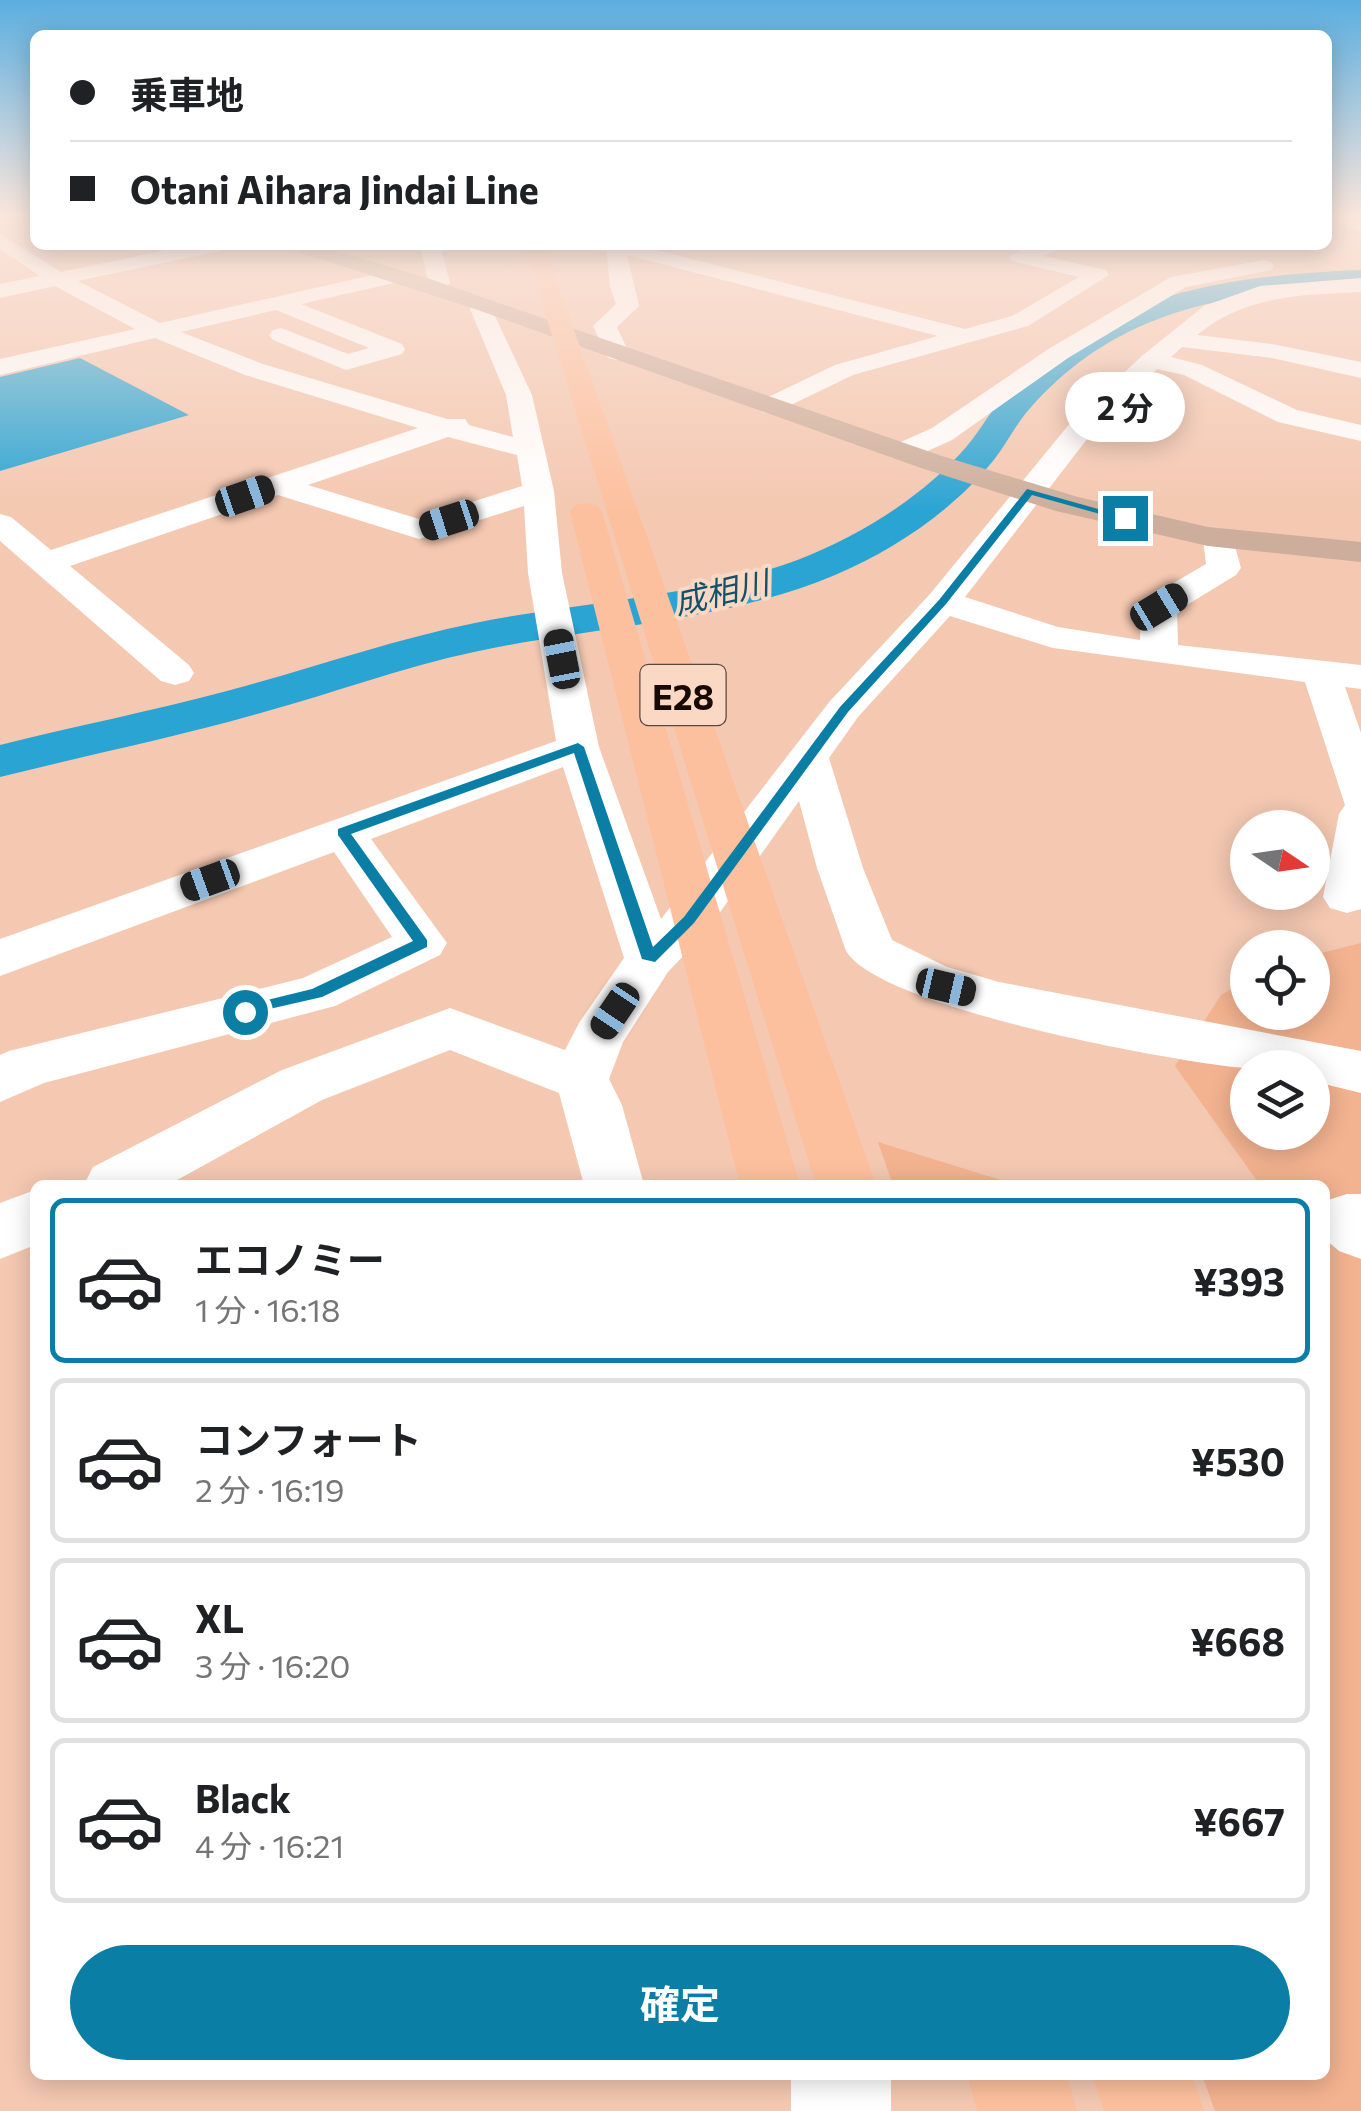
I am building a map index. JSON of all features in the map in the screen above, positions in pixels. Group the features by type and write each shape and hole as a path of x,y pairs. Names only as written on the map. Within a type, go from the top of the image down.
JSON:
{"highway":[{"name":"E28","path":"543,316 769,1180"},
{"name":"E28","path":"544,316 844,1180"},
{"path":"1018,2080 1027,2111"},
{"path":"1144,2080 1154,2111"}],"main road":[{"path":"511,316 906,453 1156,527 1219,538 1361,552"}],"street":[{"path":"124,316 155,331 345,399 530,450"},
{"path":"0,367 219,316"},
{"path":"210,337 295,316"},
{"path":"257,326 346,362 393,349 310,316"},
{"path":"484,316 520,402 539,491 548,588 578,747 650,959"},
{"path":"617,353 606,326 618,316"},
{"path":"886,316 968,337"},
{"path":"772,406 844,370 968,337 1029,316"},
{"path":"906,453 942,434 1059,353 1122,316"},
{"path":"581,1080 598,1036 650,959 689,920 844,709 943,602 1022,489 1152,360 1207,316"},
{"path":"1180,340 1272,350 1361,370"},
{"path":"1152,360 1193,370 1288,416 1361,433"},
{"path":"17,545 278,485 520,402"},
{"path":"278,485 419,530 539,491"},
{"path":"1159,654 1159,607 1224,568 1219,538"},
{"path":"17,545 175,673"},
{"path":"943,602 1054,637 1159,654 1341,674 1361,797"},
{"path":"0,958 578,747"},
{"path":"808,759 840,868 871,951 946,987 1103,1024 1300,1056 1361,1072"},
{"path":"1347,897 1361,814"},
{"path":"0,1080 29,1066 316,993 422,943 342,832"},
{"path":"123,1180 302,1085 450,1028 581,1080 594,1105 613,1180"},
{"path":"0,1232 30,1218"},
{"path":"1361,1221 1347,1220 1361,1232"},
{"path":"841,2080 841,2111"}],"shaded area":[{"path":"1361,943 1361,2111 1215,2111 1204,2080 1330,2080 1330,1180 1256,1180 1235,1150 1330,1150 1330,1050 1230,1050 1230,1143 1175,1066 1221,995 1230,989 1230,1030 1330,1030 1330,951"},
{"path":"878,1142 1001,1180 891,1180"}],"water":[{"path":"80,358 189,415 0,471 0,377"}],"waterway":[{"name":"成相川","path":"0,761 214,710 443,644 692,602 817,567 883,534 941,491 977,457 1010,410 1058,362 1135,316"}],"route":[{"path":"245,1012 316,993 422,943 342,832 578,747 650,959 689,920 844,709 943,602 1030,491 1125,518"}]}
